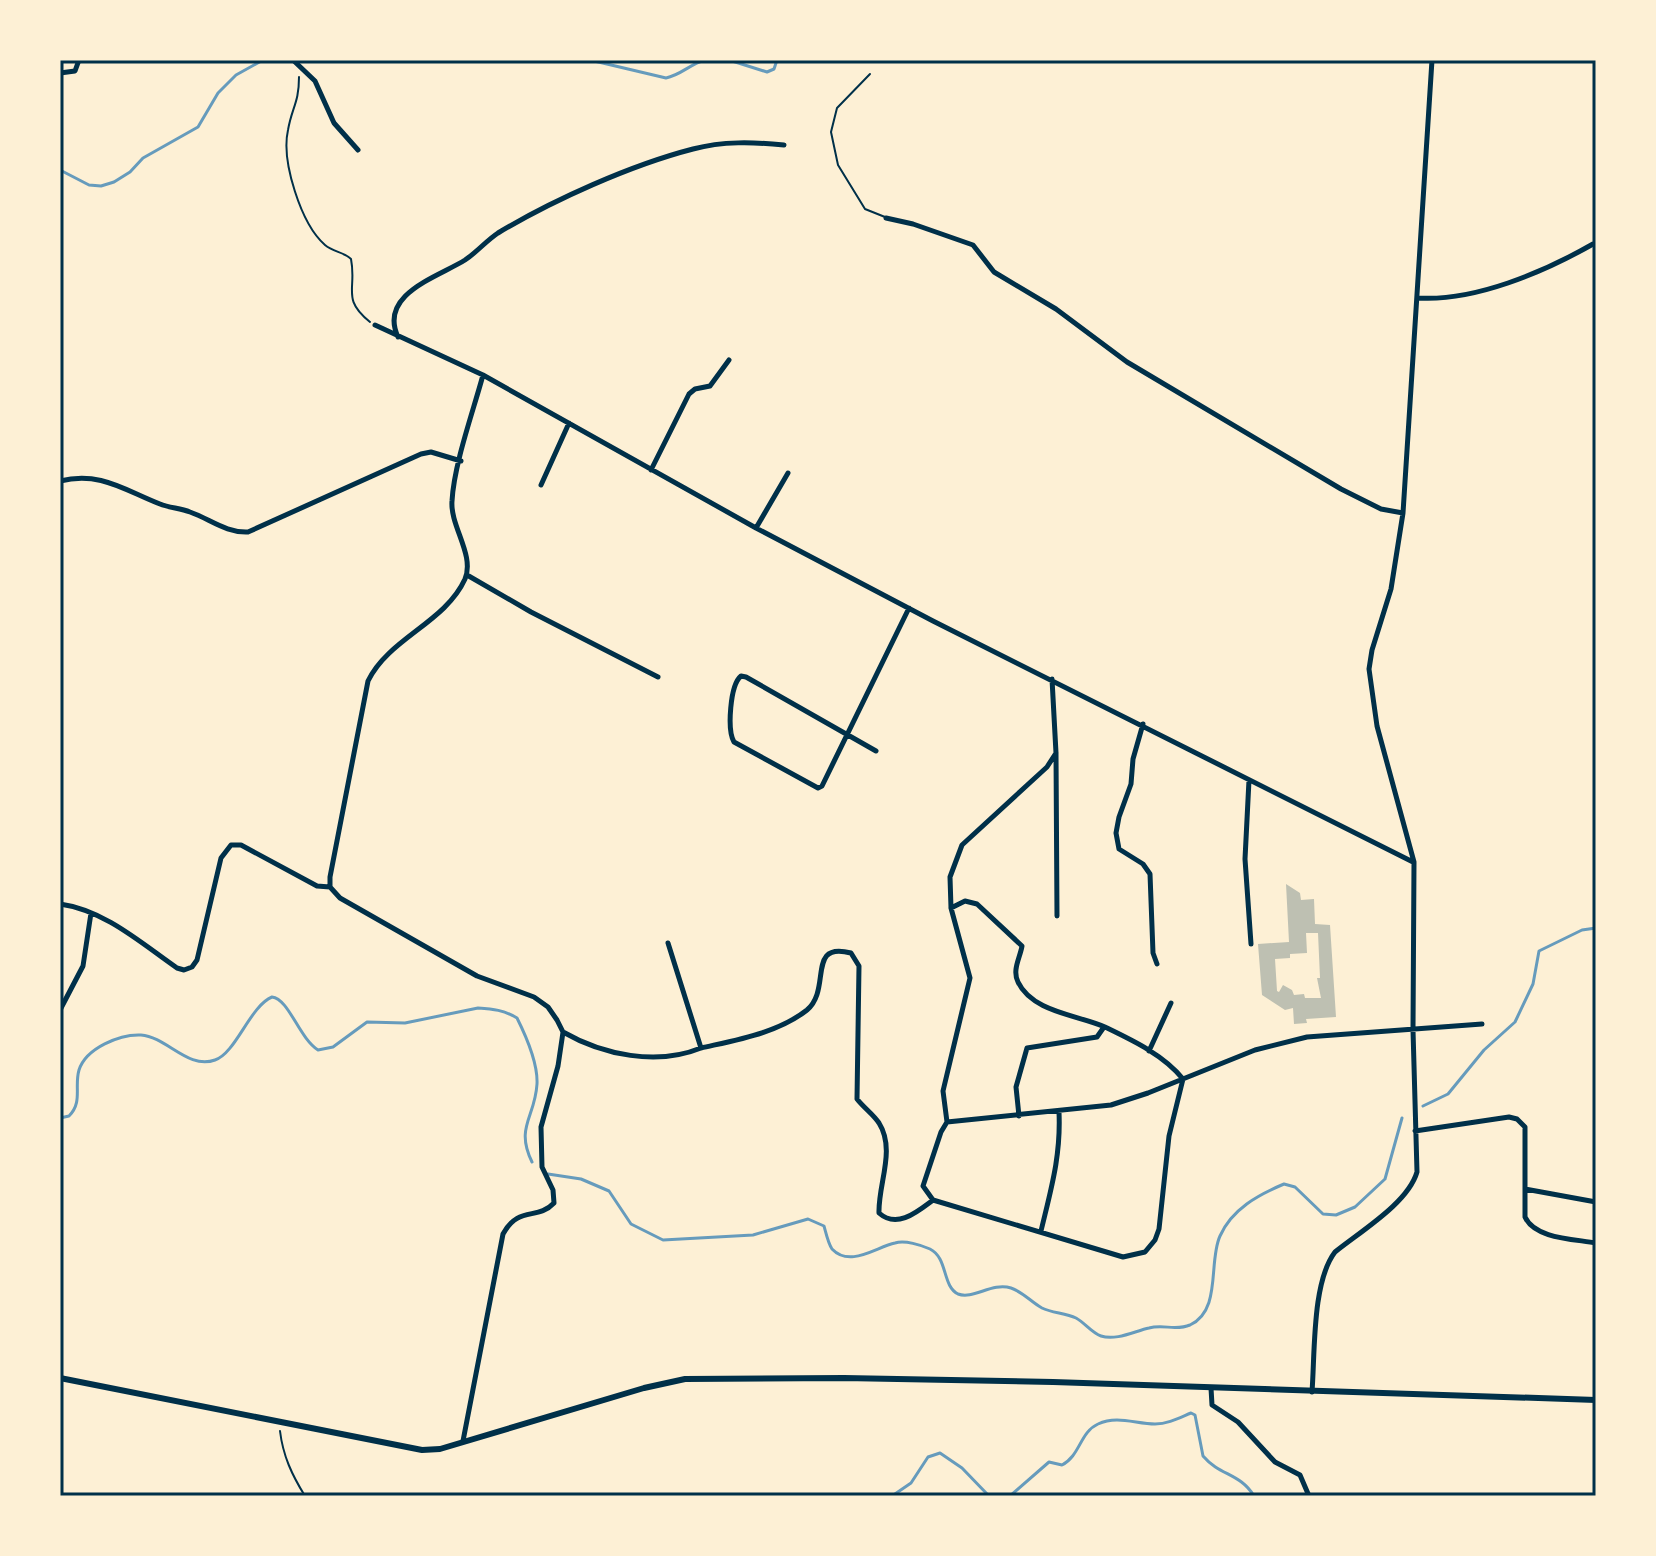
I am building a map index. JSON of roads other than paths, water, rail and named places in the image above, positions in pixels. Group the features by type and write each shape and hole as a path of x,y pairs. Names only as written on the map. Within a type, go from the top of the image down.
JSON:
{"street":[{"path":"60,73 75,71 79,60"},
{"path":"293,60 315,81 334,123 358,150"},
{"path":"1312,1392 1321,1291 1330,1259 1403,1197 1413,1185 1417,1172 1413,1030 1414,862 1377,726 1369,669 1391,589 1403,513 1432,60"},
{"path":"398,338 393,327 394,315 405,297 433,275 464,261 494,235 518,222 616,174 694,149 736,142 784,145"},
{"path":"886,218 973,245 987,264 1005,280 1056,309 1127,362 1341,489 1381,509 1403,513"},
{"path":"1417,298 1455,296 1513,281 1560,263 1593,244"},
{"path":"375,325 483,375 756,528 909,608 1414,862"},
{"path":"651,470 689,394 713,384 729,360"},
{"path":"483,375 451,504 467,562 467,575 447,604 388,653 368,681 330,887 340,898 477,976 534,997 548,1007 563,1032 609,1051 649,1057 667,1058 750,1036 799,1015 809,1009 817,997 822,959 826,954 838,949 851,953 859,966 857,1099 877,1119 885,1137 879,1213 898,1220 913,1215 933,1200"},
{"path":"541,485 569,423"},
{"path":"60,481 76,477 95,478 164,506 190,512 226,529 248,532 421,454 431,452 461,461"},
{"path":"756,528 788,473"},
{"path":"467,575 531,612 658,677"},
{"path":"876,751 847,733 746,677 736,679 730,730 734,742 812,787 822,786 847,733 909,608"},
{"path":"1052,679 1056,753 1057,916"},
{"path":"1143,724 1133,759 1131,784 1119,817 1116,842 1123,854 1143,864 1150,874 1153,953 1157,964"},
{"path":"1056,753 1047,767 962,845 950,877 951,908 970,978 943,1091 947,1122 923,1186 933,1200 1123,1257 1145,1252 1159,1229 1169,1136 1183,1079"},
{"path":"1249,780 1245,859 1251,944"},
{"path":"60,904 91,913 184,970 192,967 197,960 221,858 231,845 241,845 317,886 330,887"},
{"path":"951,908 965,901 977,904 1022,946 1016,975 1023,991 1033,1000 1104,1027 1149,1051 1175,1069 1183,1079"},
{"path":"60,1010 83,966 91,913"},
{"path":"668,943 701,1048"},
{"path":"1149,1051 1171,1003"},
{"path":"947,1122 1111,1105 1255,1050 1307,1037 1482,1024"},
{"path":"1019,1116 1016,1087 1027,1048 1097,1037 1104,1027"},
{"path":"463,1441 503,1234 514,1219 545,1210 554,1203 553,1190 542,1167 541,1127 558,1066 563,1032"},
{"path":"1041,1231 1059,1152 1059,1112"},
{"path":"1415,1131 1509,1117 1517,1119 1525,1127 1525,1217 1534,1229 1596,1243"},
{"path":"1525,1189 1596,1202"},
{"path":"60,1378 422,1450 440,1449 644,1388 685,1379 874,1379 1596,1400"},
{"path":"1211,1388 1212,1405 1238,1422 1271,1459 1300,1475 1309,1496"}],"lane":[{"path":"870,74 837,108 831,132 838,165 865,209 876,211 886,218"}],"waterway":[{"path":"60,170 89,185 101,186 114,182 130,172 143,158 198,127 218,93 236,75 263,60"},
{"path":"590,60 666,78 705,60"},
{"path":"729,60 767,72 774,69 777,60"},
{"path":"1423,1106 1448,1094 1484,1050 1515,1022 1533,984 1539,951 1582,930 1596,928"},
{"path":"60,1118 69,1116 73,1111 79,1070 96,1049 123,1037 141,1035 160,1041 196,1061 215,1060 223,1056 257,1010 272,997 284,1004 305,1037 318,1050 333,1047 367,1022 405,1023 478,1008 489,1009 517,1018 528,1041 537,1076 536,1096 525,1140 532,1162"},
{"path":"548,1174 581,1179 609,1191 631,1224 663,1240 753,1235 808,1219 824,1226 832,1249 847,1257 863,1255 899,1242 918,1245 936,1253 949,1285 958,1294 970,1295 997,1287 1011,1288 1042,1308 1076,1318 1098,1335 1113,1337 1154,1327 1185,1327 1200,1318 1210,1297 1217,1247 1225,1226 1247,1204 1265,1193 1284,1184 1295,1187 1323,1214 1336,1215 1355,1207 1385,1179 1402,1118"},
{"path":"1010,1496 1049,1462 1062,1465 1068,1461 1087,1433 1098,1424 1119,1420 1160,1424 1191,1413 1195,1415 1203,1456 1209,1463 1243,1483 1254,1496"},
{"path":"892,1496 911,1483 928,1457 940,1453 962,1468 989,1496"}]}
